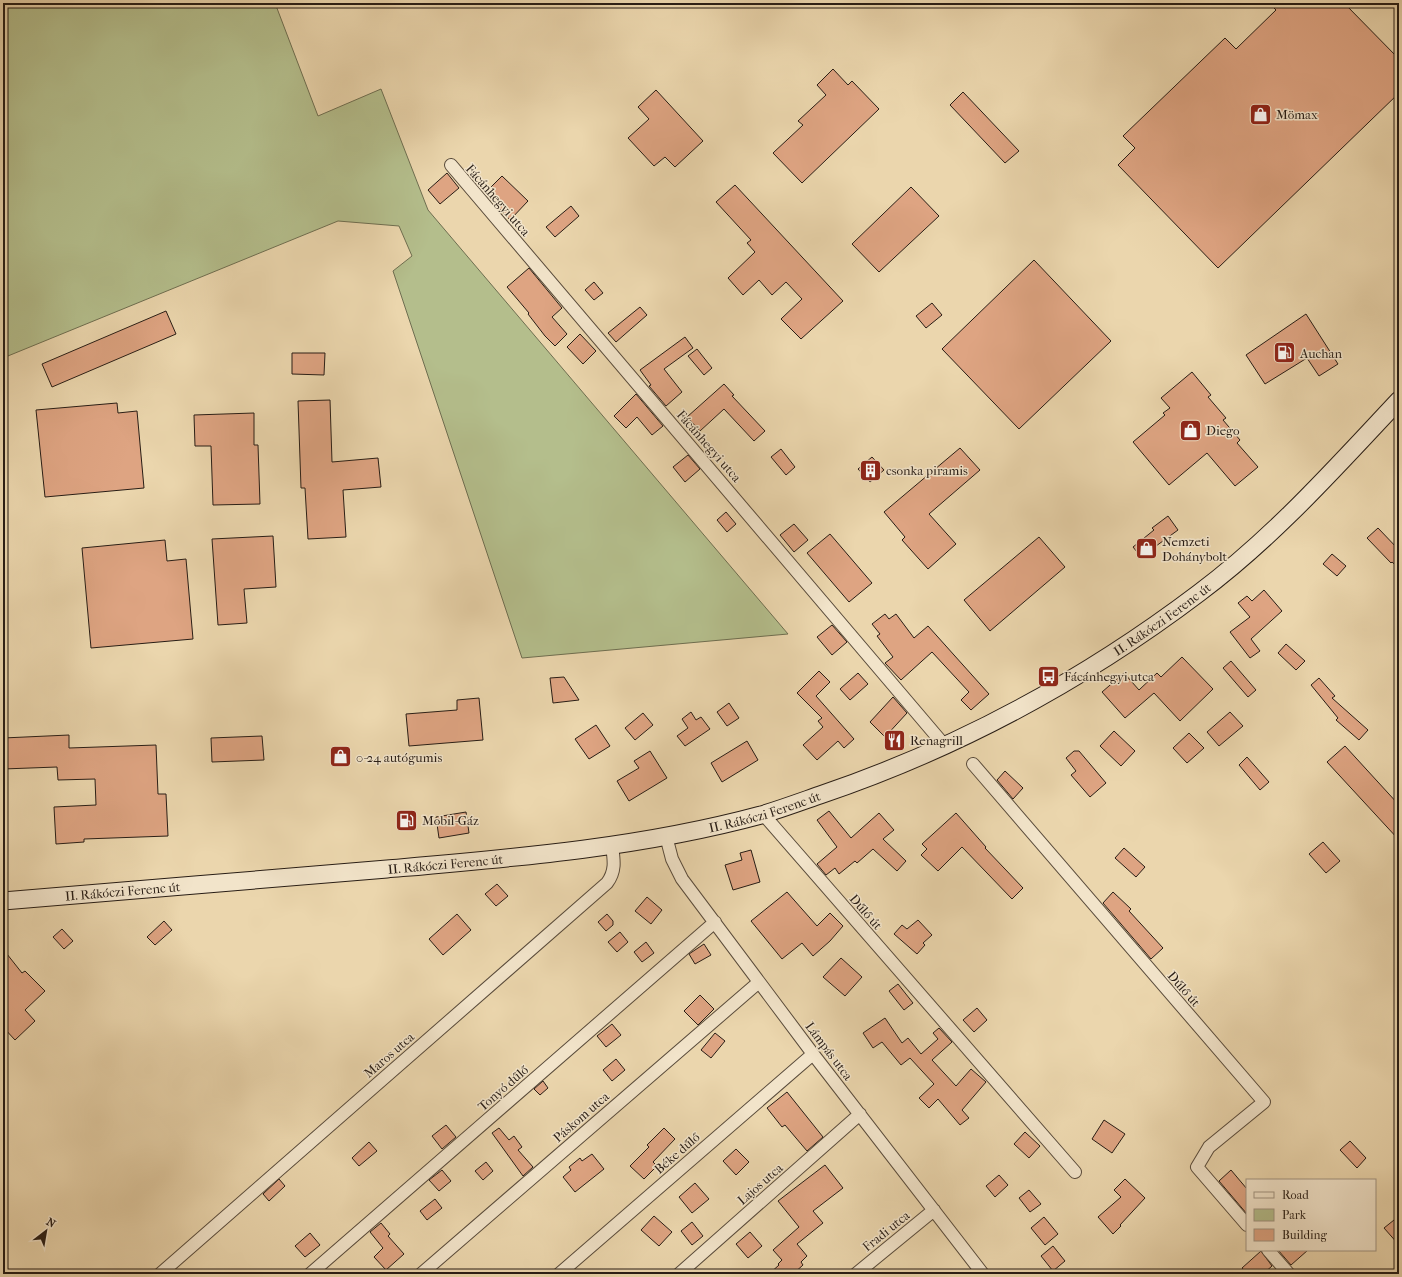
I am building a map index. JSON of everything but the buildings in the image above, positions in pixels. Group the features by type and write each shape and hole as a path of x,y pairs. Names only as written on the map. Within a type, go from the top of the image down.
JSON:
{"main road":[{"name":"II. Rákóczi Ferenc út","path":"3,901 510,858 612,846 666,836 763,814 854,784 945,746 1007,715 1067,681 1125,645 1200,592 1240,561 1308,497 1399,400"}],"street":[{"name":"Fácánhegyi utca","path":"451,165 945,746"},
{"name":"Dűlő út","path":"973,764 1264,1102 1209,1147 1197,1167 1246,1224"},
{"name":"Dűlő út","path":"763,814 1075,1172"},
{"name":"Lámpás utca","path":"666,836 676,868 715,922 813,1054 983,1274"},
{"name":"Maros utca","path":"160,1274 607,883 611,878 615,862 612,846"},
{"name":"Tonyó dűlő","path":"310,1274 715,922"},
{"name":"Páskom utca","path":"421,1274 759,982"},
{"name":"Béke dűlő","path":"558,1274 813,1054"},
{"name":"Lajos utca","path":"679,1274 860,1114"},
{"name":"Fradi utca","path":"856,1274 934,1210"},
{"path":"1269,1251 1289,1274"}],"green space":[{"path":"3,3 275,3 318,116 381,89 428,210 788,634 522,658 393,271 412,256 399,226 338,221 3,358"}],"place":[{"name":"Mömax","path":"1261,114"},
{"name":"Auchan","path":"1285,353"},
{"name":"Diego","path":"1190,430"},
{"name":"csonka piramis","path":"871,470"},
{"name":"Nemzeti Dohánybolt","path":"1146,548"},
{"name":"Fácánhegyi utca","path":"1048,676"},
{"name":"Renagrill","path":"895,740"},
{"name":"0-24 autógumis","path":"341,757"},
{"name":"Mobil-Gáz","path":"406,820"}]}
